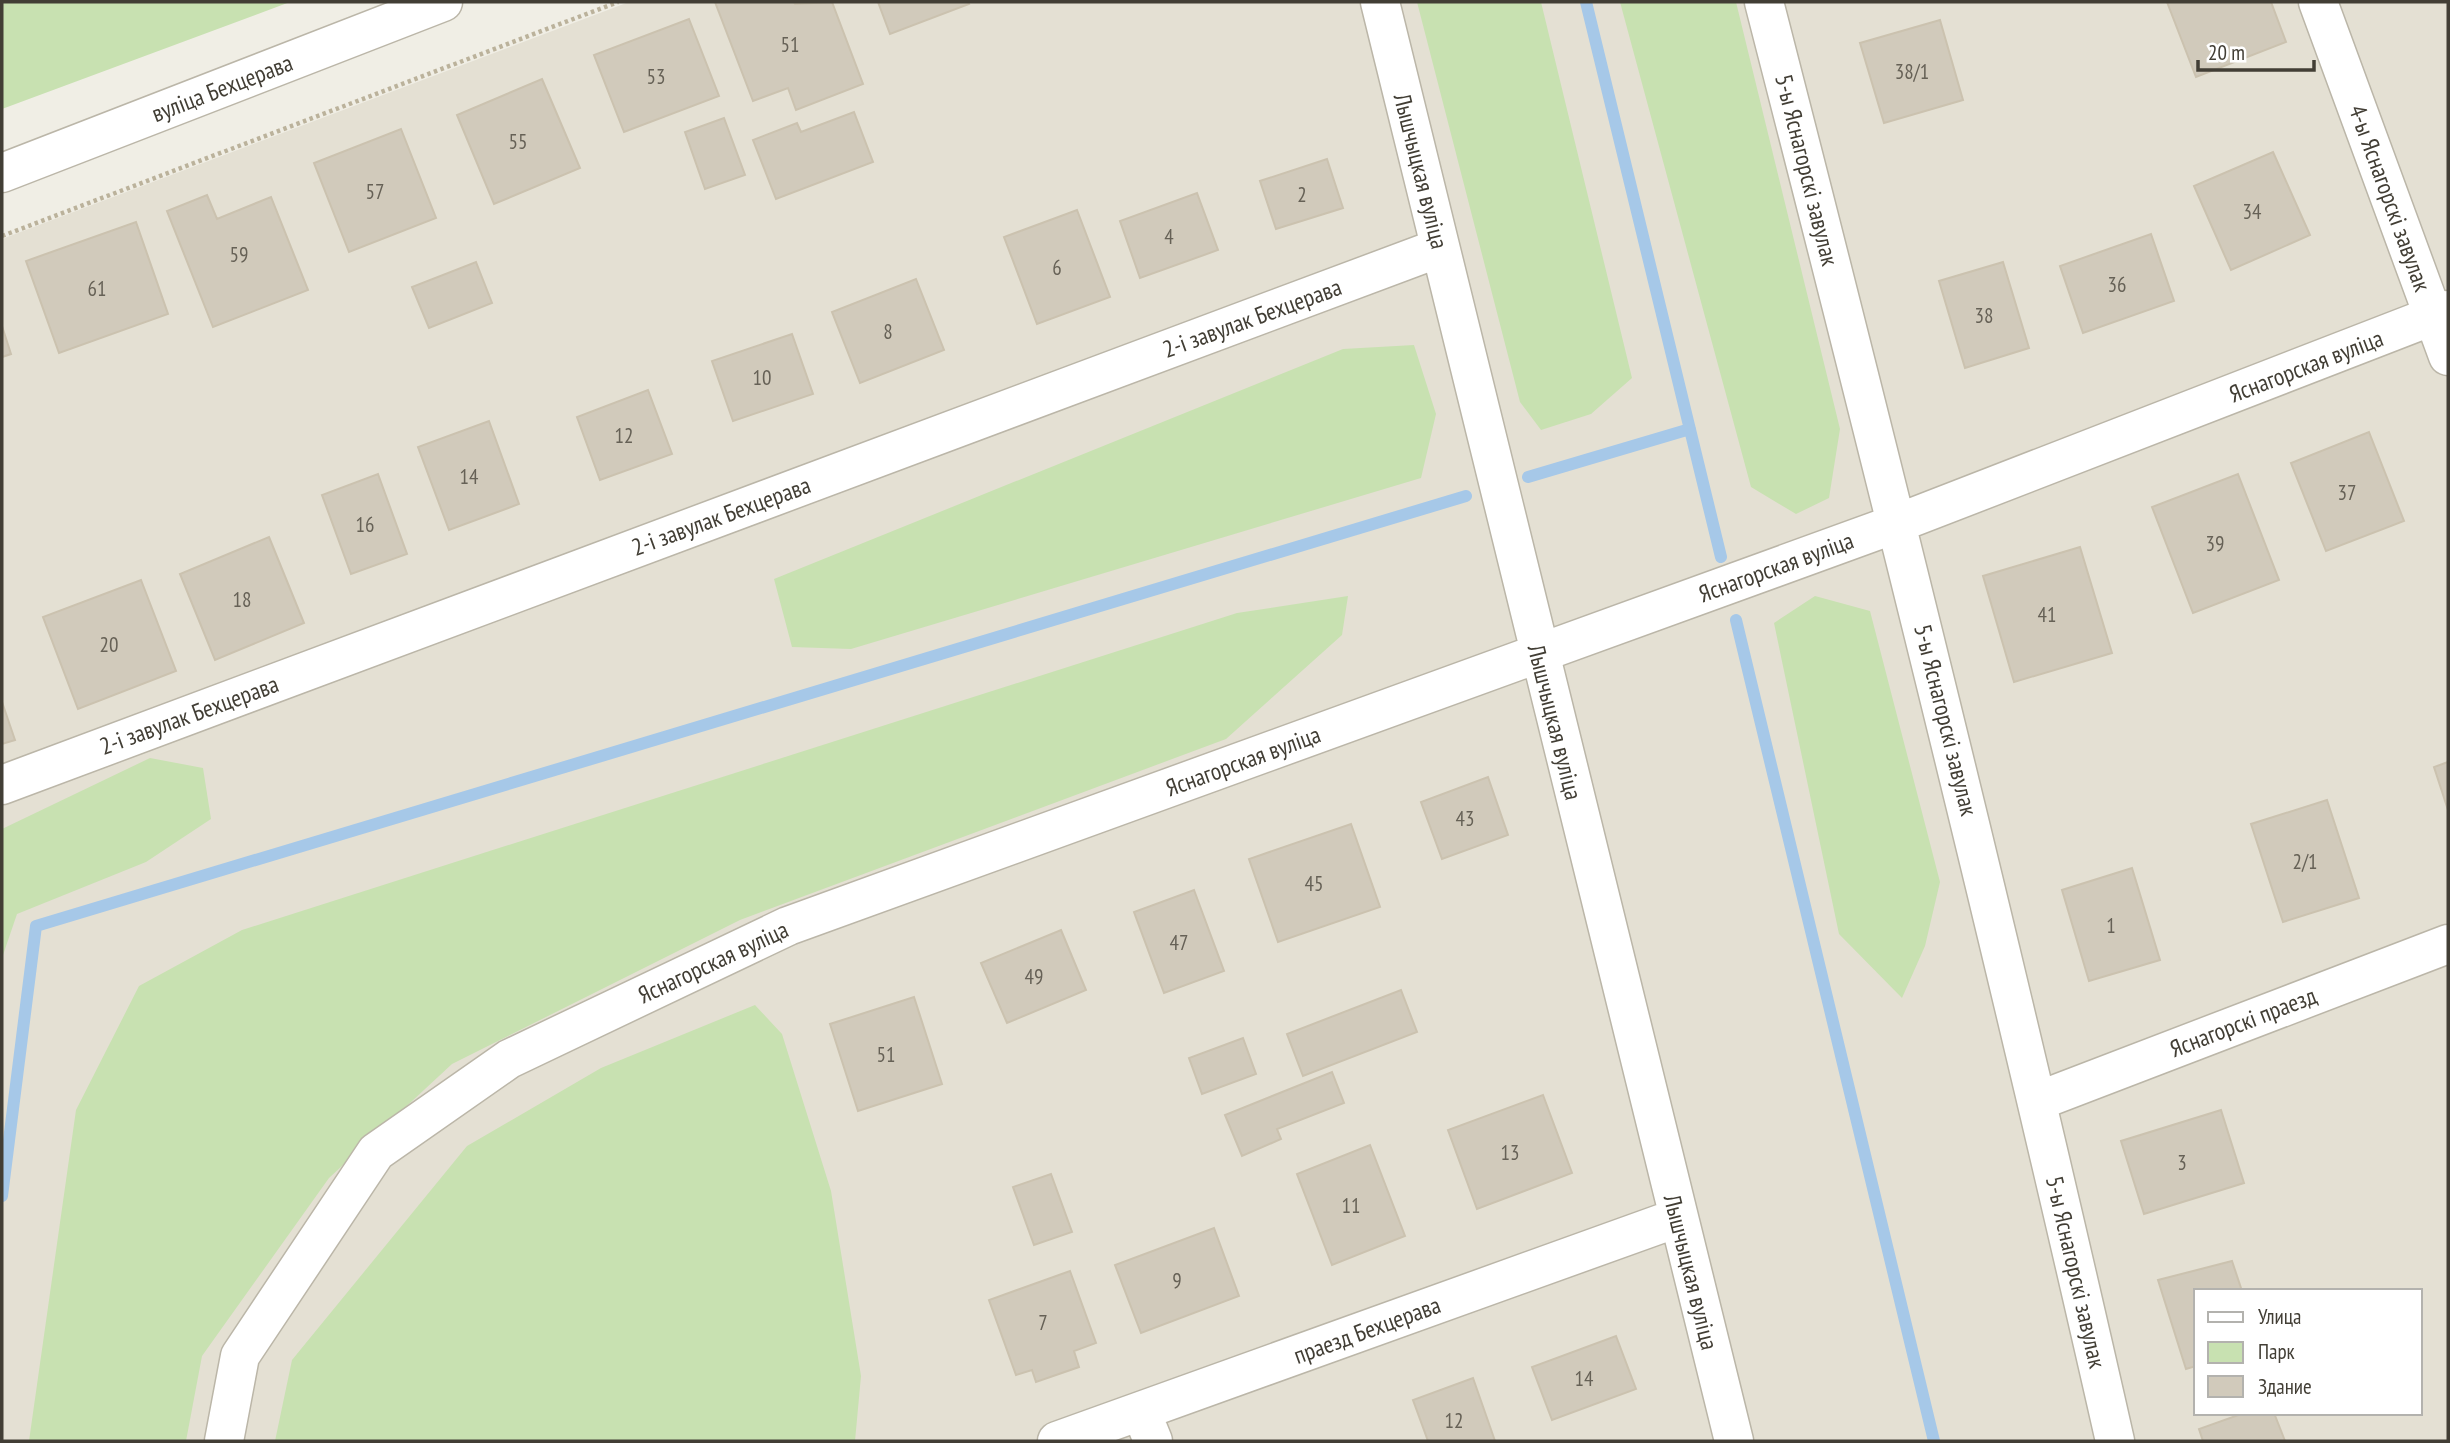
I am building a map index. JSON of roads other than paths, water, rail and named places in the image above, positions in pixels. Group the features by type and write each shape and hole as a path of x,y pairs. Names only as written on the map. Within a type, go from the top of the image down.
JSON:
{"street":[{"name":"вуліца Бехцерава","path":"2,173 443,2"},
{"name":"Лышчыцкая вуліца","path":"1380,2 1537,653 1734,1441"},
{"name":"5-ы Яснагорскі завулак","path":"1764,2 1898,523 2038,1101 2115,1441"},
{"name":"4-ы Яснагорскі завулак","path":"2318,2 2441,313 2448,356"},
{"name":"2-і завулак Бехцерава","path":"2,785 1439,248"},
{"name":"Яснагорская вуліца","path":"225,1441 240,1356 376,1152 509,1059 788,926 1898,523 2441,313"},
{"name":"Яснагорскі праезд","path":"2038,1101 2448,944"},
{"name":"праезд Бехцерава","path":"1057,1441 1147,1426 1677,1218"}],"waterway":[{"path":"1586,2 1721,557"},
{"path":"1528,477 1690,429"},
{"path":"2,1196 36,926 1466,496"},
{"path":"1736,620 1934,1441"}]}
